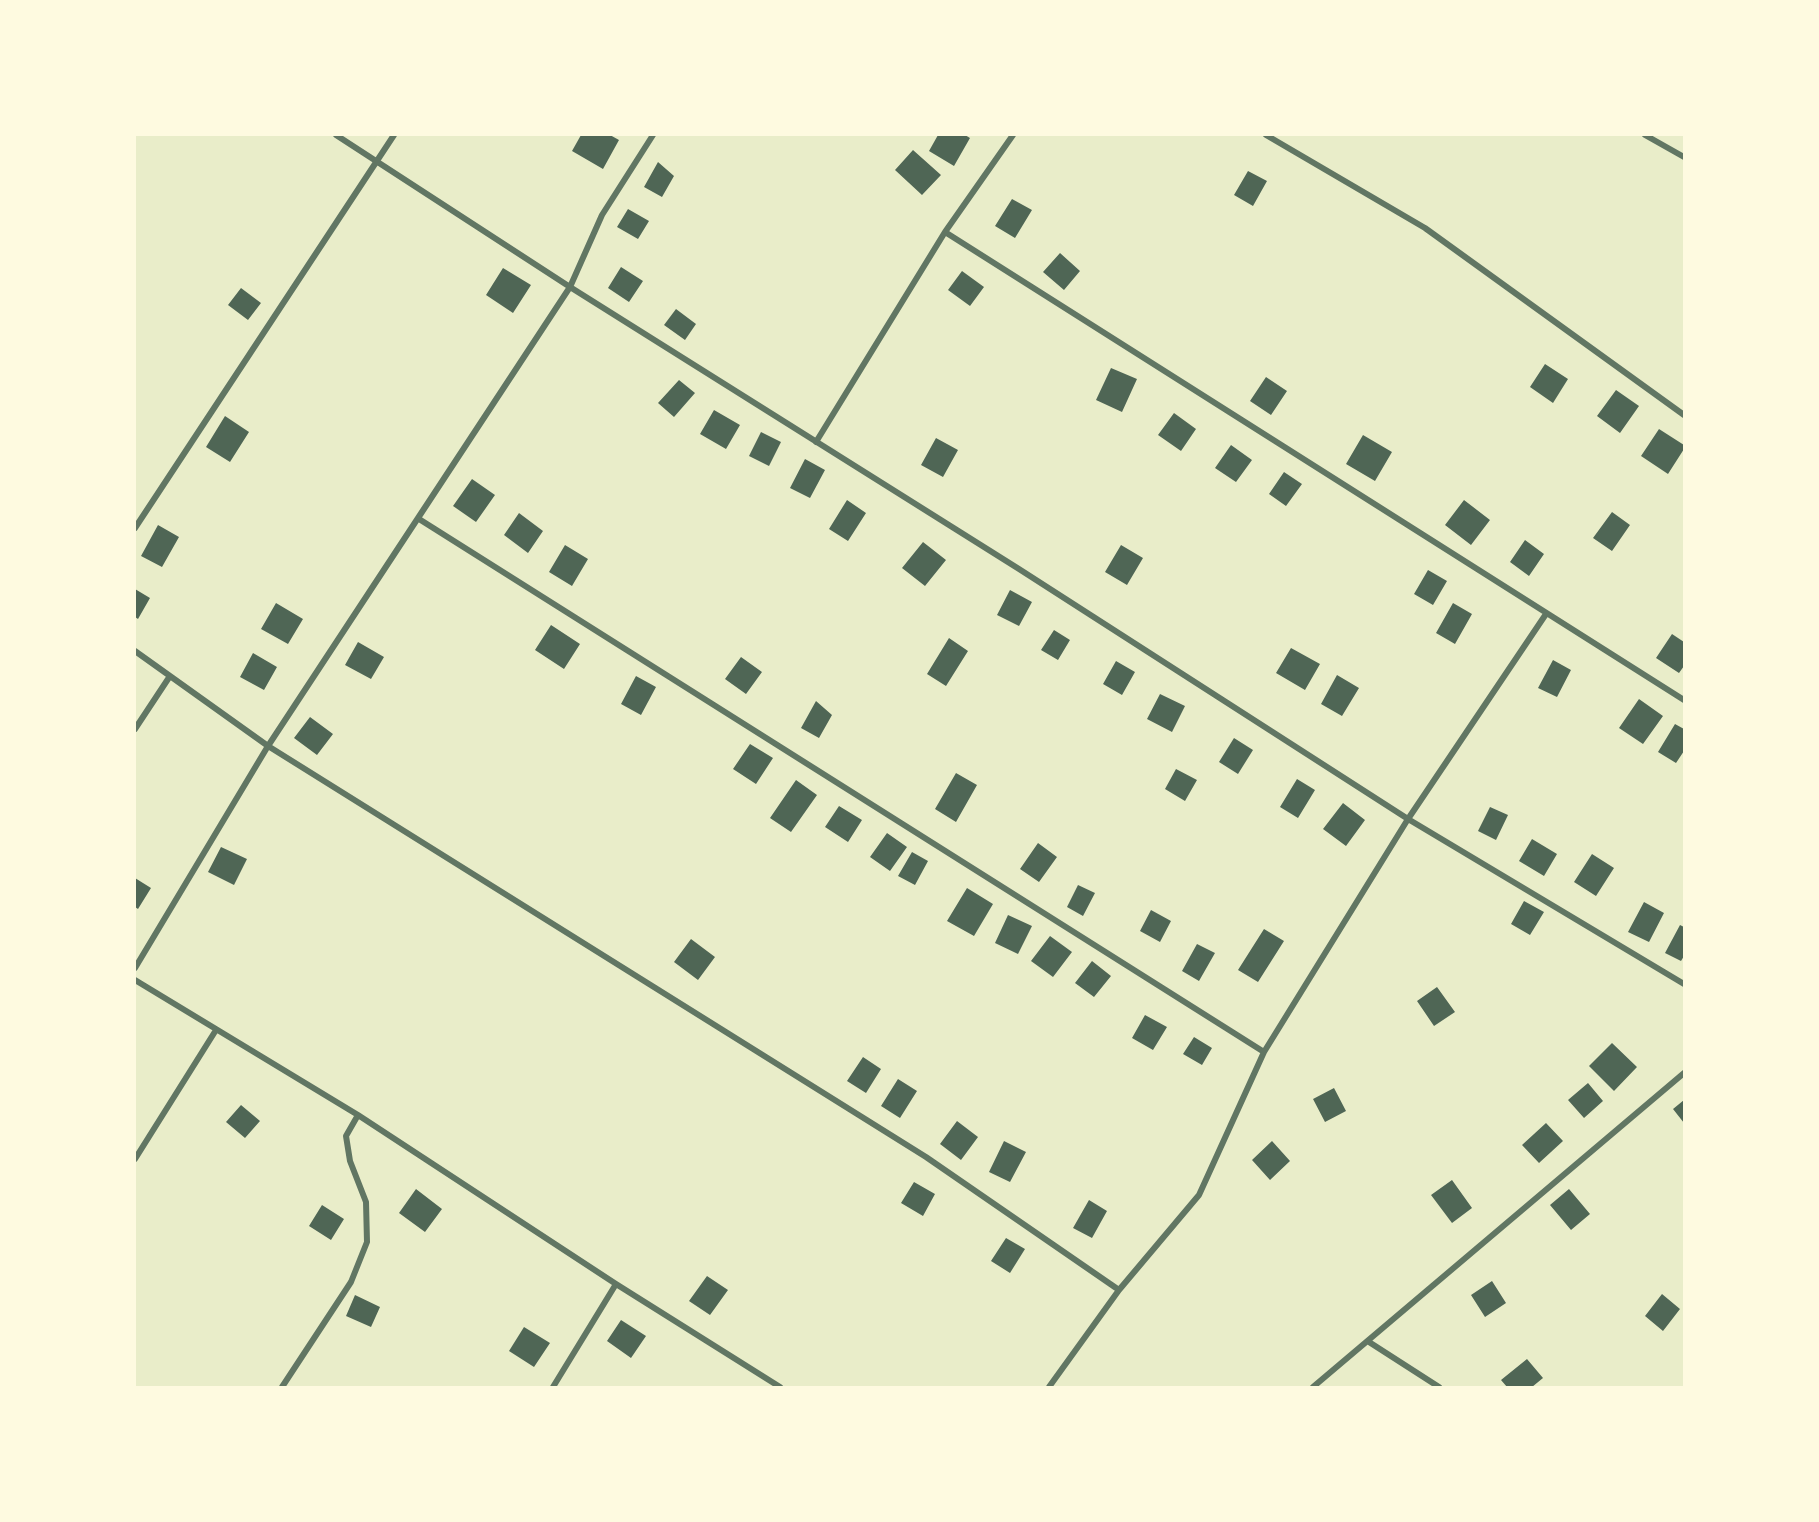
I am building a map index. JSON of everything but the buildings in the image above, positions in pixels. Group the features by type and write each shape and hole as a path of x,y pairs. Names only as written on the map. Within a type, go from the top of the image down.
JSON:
{"street":[{"path":"336,135 570,287 1019,569 1408,819 1684,984"},
{"path":"135,528 394,135"},
{"path":"135,968 268,746 570,287 602,215 653,135"},
{"path":"816,442 945,232 1013,135"},
{"path":"1266,135 1425,228 1684,416"},
{"path":"1646,135 1684,158"},
{"path":"945,232 1684,700"},
{"path":"419,519 1264,1052"},
{"path":"1049,1387 1119,1290 1199,1195 1264,1052 1408,819 1546,614"},
{"path":"135,651 268,746 927,1157 1119,1290"},
{"path":"135,729 170,676"},
{"path":"135,980 358,1115 616,1284 780,1387"},
{"path":"135,1159 216,1030"},
{"path":"1313,1387 1369,1342 1684,1073"},
{"path":"282,1387 351,1282 367,1242 366,1202 350,1161 346,1136 358,1115"},
{"path":"553,1387 616,1284"},
{"path":"1369,1342 1439,1387"}]}
